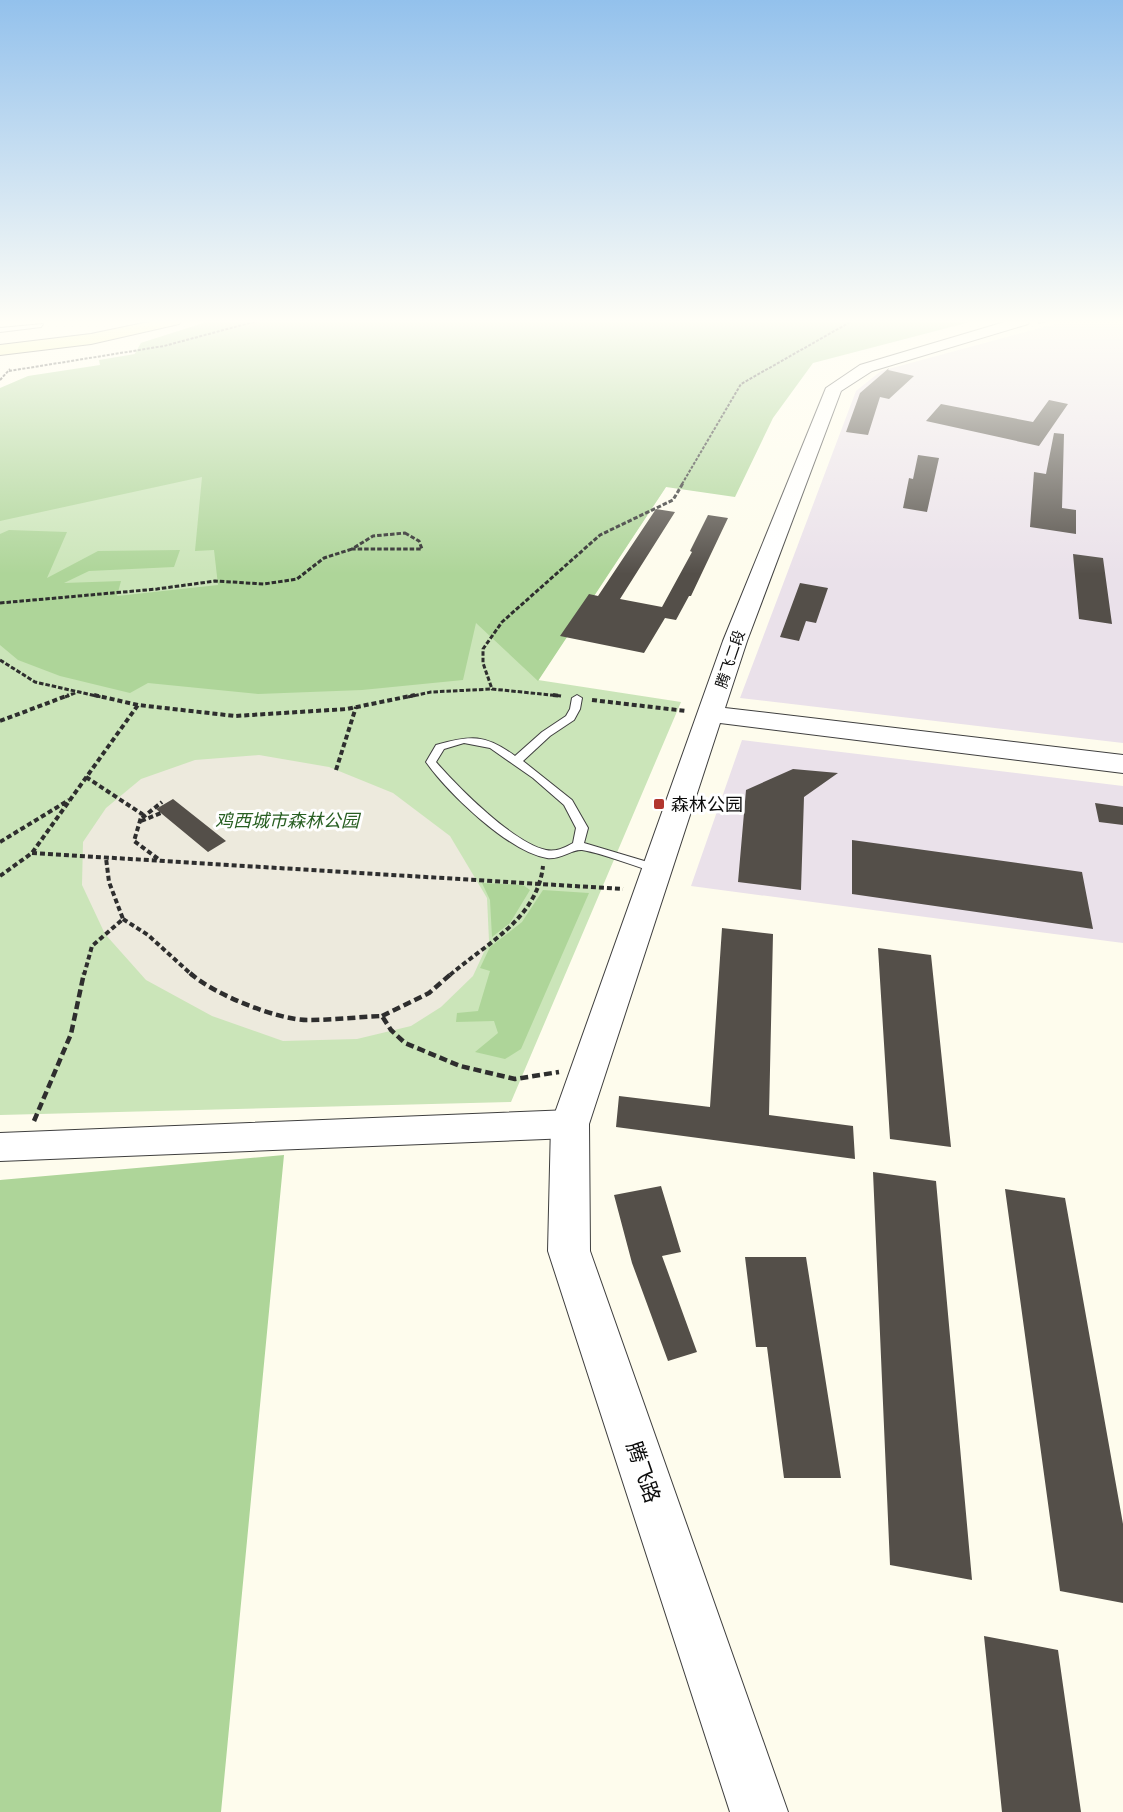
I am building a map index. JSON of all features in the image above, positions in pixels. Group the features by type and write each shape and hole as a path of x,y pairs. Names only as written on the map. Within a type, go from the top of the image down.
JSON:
{"street":[{"name":"腾飞二段","path":"570,1124 735,641 827,406"},
{"path":"711,714 1123,764"},
{"path":"12,1147 570,1124"},
{"name":"腾飞路","path":"570,1124 569,1251 759,1812"}],"lane":[{"path":"516,761 546,734 570,718 577,698"},
{"path":"464,740 493,745 516,761 568,803 582,828 578,845 565,853 545,854 518,842 446,782 431,762 440,747 464,740"},
{"path":"578,845 654,880"}],"path":[{"path":"492,688 483,663 483,649 502,622 600,535 673,500 728,406"},
{"path":"0,603 157,590 215,580 264,584 297,579 324,558 352,549 373,536 405,533 419,541 422,549 352,549"},
{"path":"0,660 34,682 138,705 235,716 356,707 431,692 492,688 711,714"},
{"path":"0,721 78,692"},
{"path":"0,876 32,853 138,705"},
{"path":"336,770 356,707"},
{"path":"86,777 142,814 134,841 162,861"},
{"path":"0,842 71,799"},
{"path":"141,820 162,802"},
{"path":"141,820 161,813"},
{"path":"32,853 541,884 654,880"},
{"path":"106,858 108,882 123,919 148,935 201,983 264,1011 306,1020 382,1016 429,993 466,960 515,924 541,884 545,854"},
{"path":"12,1147 71,1034 78,996 92,946 123,919"},
{"path":"382,1016 391,1030 405,1043 460,1066 515,1079 590,1067"}],"shaded area":[{"path":"850,406 1123,406 1123,743 740,698"},
{"path":"742,740 1123,786 1123,943 691,886"},
{"path":"259,755 329,767 393,793 450,836 487,898 489,941 473,976 441,1007 411,1026 357,1039 283,1041 212,1016 146,980 105,934 82,885 83,842 106,808 141,779 195,760"}],"green space":[{"path":"0,406 782,406 773,418 735,497 666,487 538,681 476,623 463,680 362,690 258,694 148,683 130,693 60,676 18,660 0,645 0,534 9,530 67,532 47,578 98,551 180,550 174,567 89,571 64,583 121,581 117,596 218,585 214,550 195,551 202,477 0,521"},
{"name":"鸡西城市森林公园","path":"105,406 720,406 538,680 681,702 511,1102 0,1115 0,433 104,408"},
{"path":"482,883 523,885 530,890 510,923 492,937 490,900"},
{"path":"543,890 589,893 521,1049 505,1059 475,1052 498,1033 494,1021 456,1022 457,1013 478,1011 490,971 480,968 490,947 522,922"},
{"path":"284,1155 221,1812 0,1812 0,1180"}],"building":[{"path":"855,406 877,406 868,435 846,432"},
{"path":"940,406 949,406 1033,422 1045,406 1067,406 1039,446 926,421"},
{"path":"1054,433 1064,434 1062,508 1076,510 1076,534 1030,527 1034,472 1046,474"},
{"path":"918,455 939,458 927,512 903,508 909,478 913,479"},
{"path":"656,509 675,512 620,599 662,607 692,552 690,551 708,515 728,518 691,596 676,620 665,618 644,653 560,636 589,594 598,596"},
{"path":"1073,554 1103,558 1112,624 1079,619"},
{"path":"800,583 828,588 816,623 806,621 799,641 780,637"},
{"path":"793,769 838,773 804,797 801,890 738,882 746,790"},
{"path":"173,799 226,841 208,852 156,809"},
{"path":"1095,803 1123,807 1123,825 1099,822"},
{"path":"852,840 1082,872 1093,929 852,894"},
{"path":"722,928 773,934 769,1115 853,1126 855,1159 616,1127 619,1096 710,1107"},
{"path":"878,948 931,955 951,1147 890,1139"},
{"path":"873,1172 936,1181 972,1580 890,1565"},
{"path":"661,1186 681,1252 662,1256 697,1352 668,1361 632,1263 614,1195"},
{"path":"1005,1189 1065,1198 1123,1524 1123,1603 1060,1591"},
{"path":"745,1257 806,1257 841,1478 784,1478 767,1347 756,1347"},
{"path":"984,1636 1058,1650 1081,1812 1002,1812"}],"place":[{"name":"森林公园","path":"659,804"}]}
